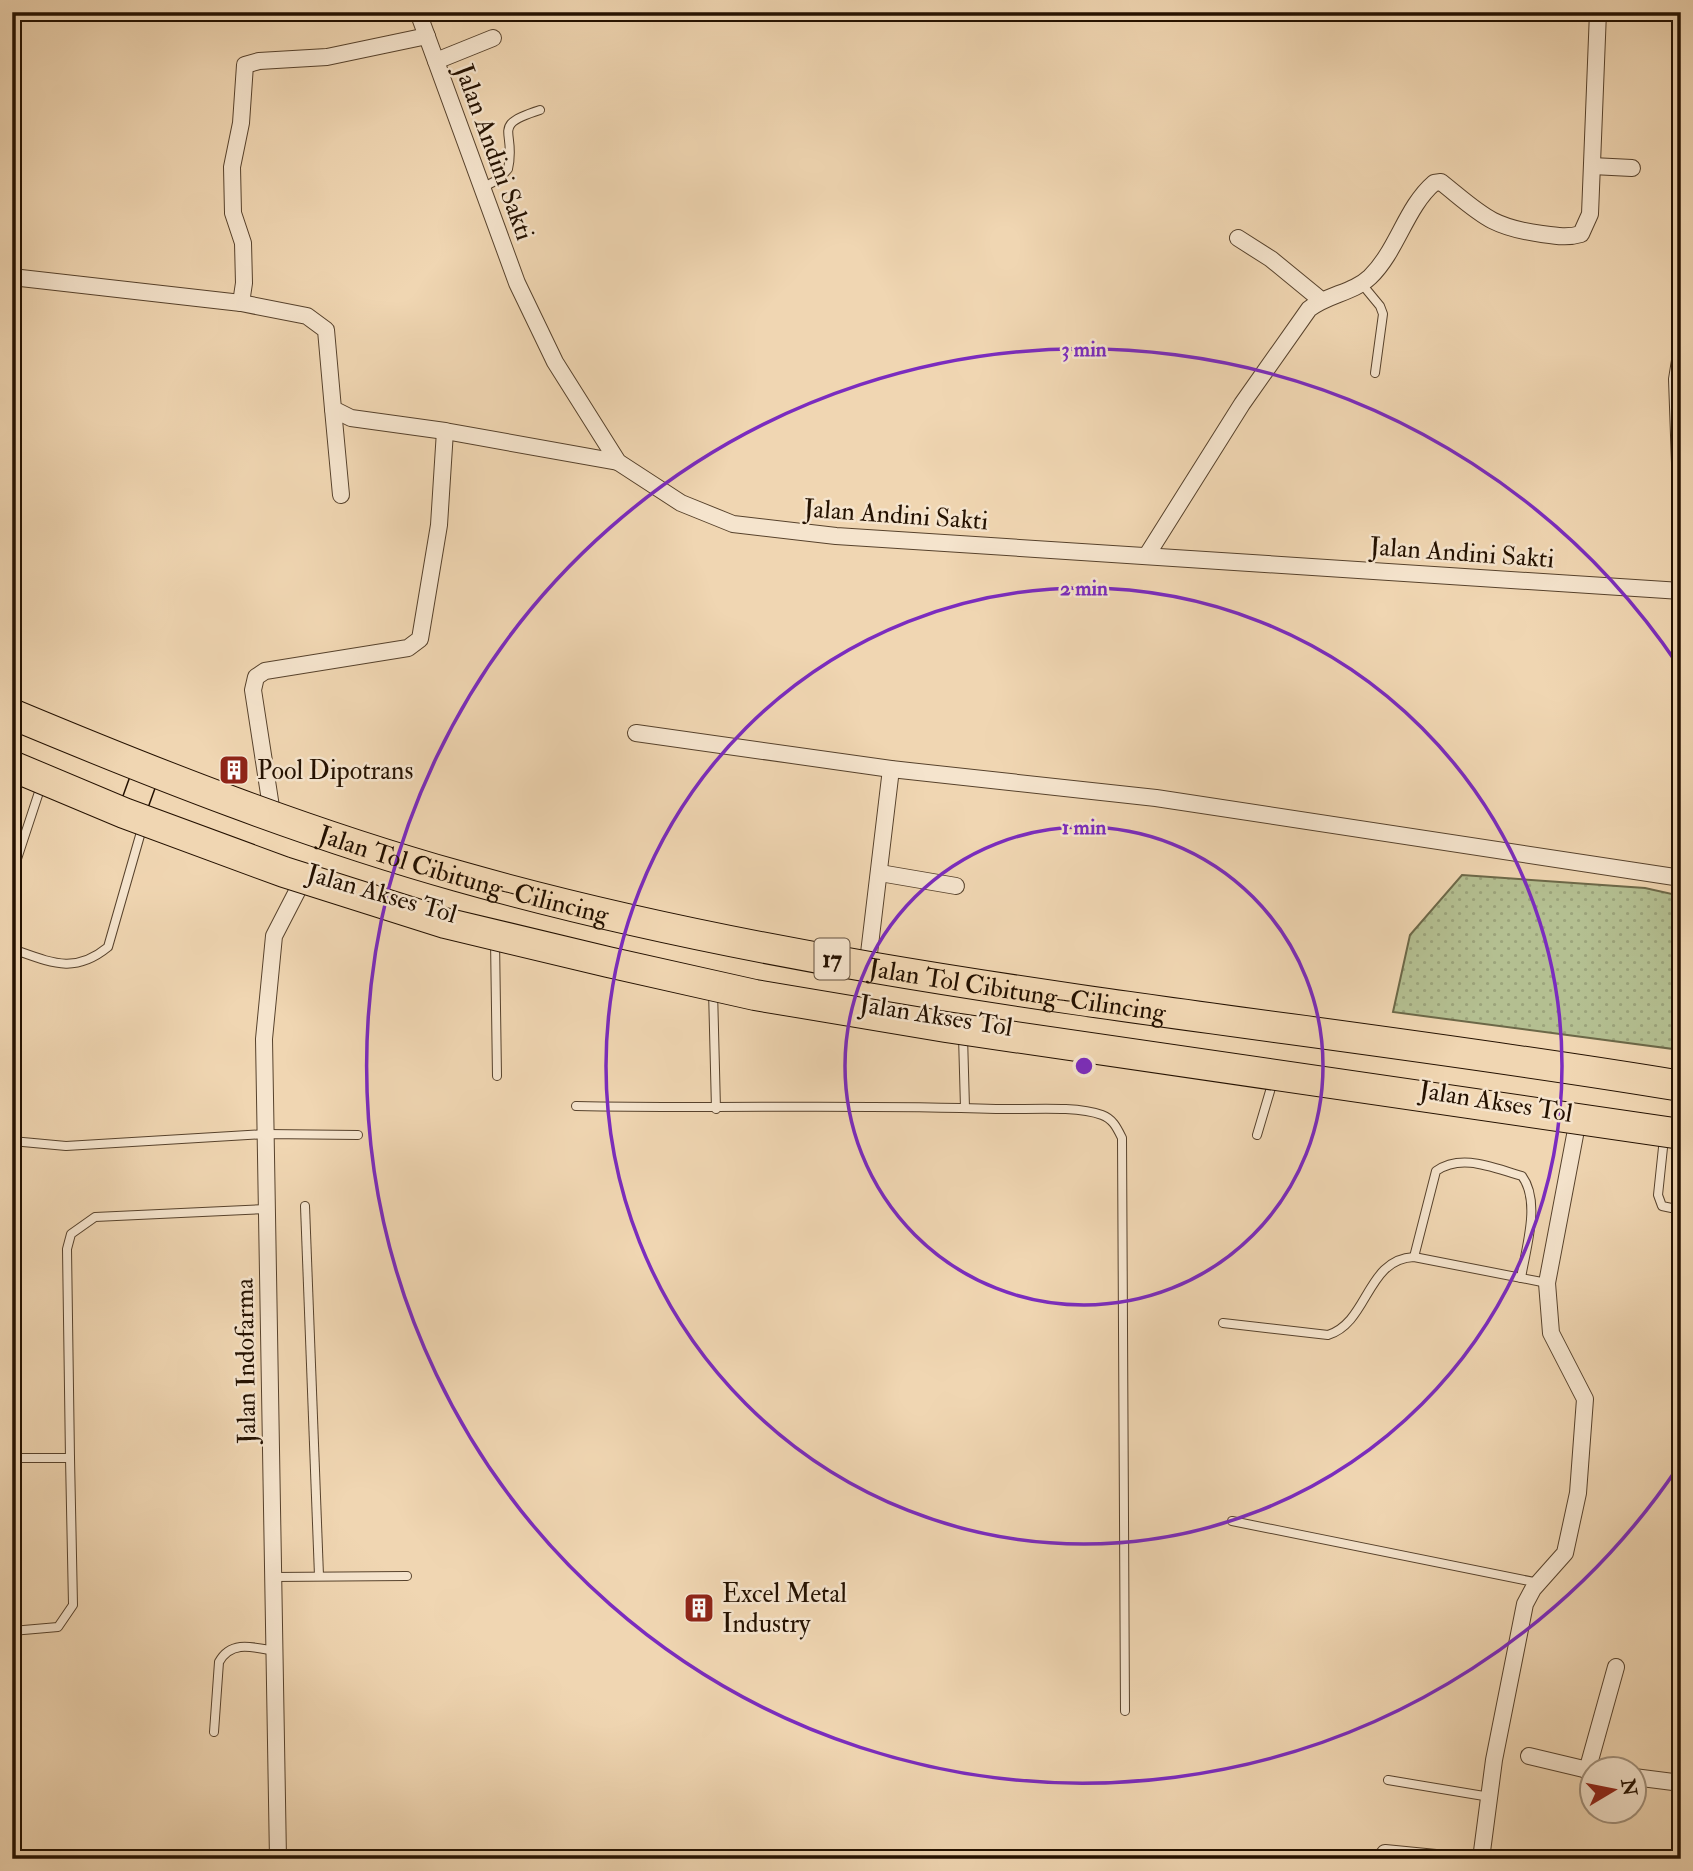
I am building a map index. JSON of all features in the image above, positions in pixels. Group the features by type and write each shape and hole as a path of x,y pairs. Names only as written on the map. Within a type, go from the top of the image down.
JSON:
{"highway":[{"name":"Jalan Tol Cibitung–Cilincing","path":"12,714 141,768 300,827 458,876 632,919 764,948 953,980 1681,1086"},
{"name":"Jalan Tol Cibitung–Cilincing","path":"12,766 124,813 284,872 445,923 755,995 946,1027 1676,1130"}],"main road":[{"name":"Jalan Akses Tol","path":"12,726 142,781 275,829 455,885 606,920 866,972 1681,1094"},
{"name":"Jalan Akses Tol","path":"12,752 141,809 307,872 494,926 713,976 962,1019 1676,1130"},
{"path":"141,809 142,781"}],"street":[{"name":"Jalan Andini Sakti","path":"418,12 517,284 555,362 618,463 681,503 733,524 836,536 1154,544 1681,591"},
{"path":"1154,544 1242,404 1309,309 1321,299 1361,283 1371,276 1434,183 1441,182 1492,222 1507,229 1572,236 1581,234 1587,224 1592,166 1598,12"},
{"path":"241,303 244,283 243,243 233,213 232,167 241,123 245,65 259,61 327,57 427,36"},
{"path":"436,61 492,38"},
{"path":"1592,166 1632,168"},
{"path":"1238,238 1271,259 1321,299"},
{"path":"12,277 241,303 307,316 327,330 341,495"},
{"path":"333,409 351,418 445,430 618,463"},
{"path":"275,829 253,690 256,677 264,671 408,648 420,639 439,525 445,430"},
{"path":"636,733 891,769 1156,798 1681,878"},
{"path":"866,972 891,769"},
{"name":"Jalan Indofarma","path":"278,1859 264,1039 274,936 307,872"},
{"path":"880,873 956,886"},
{"path":"1481,1859 1489,1797 1525,1604 1564,1553 1577,1493 1586,1399 1551,1333 1547,1283 1579,1114"},
{"path":"1593,1756 1616,1667"},
{"path":"1529,1756 1578,1768"},
{"path":"1648,1779 1681,1783"},
{"path":"1385,1853 1446,1859"}],"lane":[{"path":"482,188 499,179 508,169 508,125 514,118 540,110"},
{"path":"1361,283 1380,306 1383,314 1375,373"},
{"path":"1681,329 1677,379 1677,491 1681,497"},
{"path":"12,874 48,767"},
{"path":"12,944 15,950 55,964 78,964 94,958 108,947 141,809"},
{"path":"494,926 497,1076"},
{"path":"713,976 716,1109"},
{"path":"962,1019 965,1108"},
{"path":"1257,1135 1277,1068"},
{"path":"576,1106 716,1109 965,1108 1100,1114 1111,1120 1122,1138 1125,1711"},
{"path":"1676,1130 1659,1166 1658,1195 1662,1206 1681,1210"},
{"path":"12,1141 66,1146 266,1134 358,1136"},
{"path":"1414,1257 1436,1171 1447,1163 1467,1161 1522,1176 1530,1187 1531,1208 1521,1278"},
{"path":"305,1206 319,1576"},
{"path":"12,1630 58,1627 73,1605 67,1249 71,1234 95,1217 267,1209"},
{"path":"1223,1323 1328,1335 1338,1332 1348,1325 1384,1267 1399,1257 1414,1257 1547,1283"},
{"path":"12,1458 70,1458"},
{"path":"1231,1521 1539,1583"},
{"path":"273,1577 407,1576"},
{"path":"214,1732 219,1662 223,1654 235,1647 275,1651"},
{"path":"1388,1780 1489,1797"}],"green space":[{"path":"1462,875 1645,888 1681,896 1681,1050 1393,1012 1410,935"}],"place":[{"name":"Pool Dipotrans","path":"234,770"},
{"name":"Excel Metal Industry","path":"699,1608"}]}
